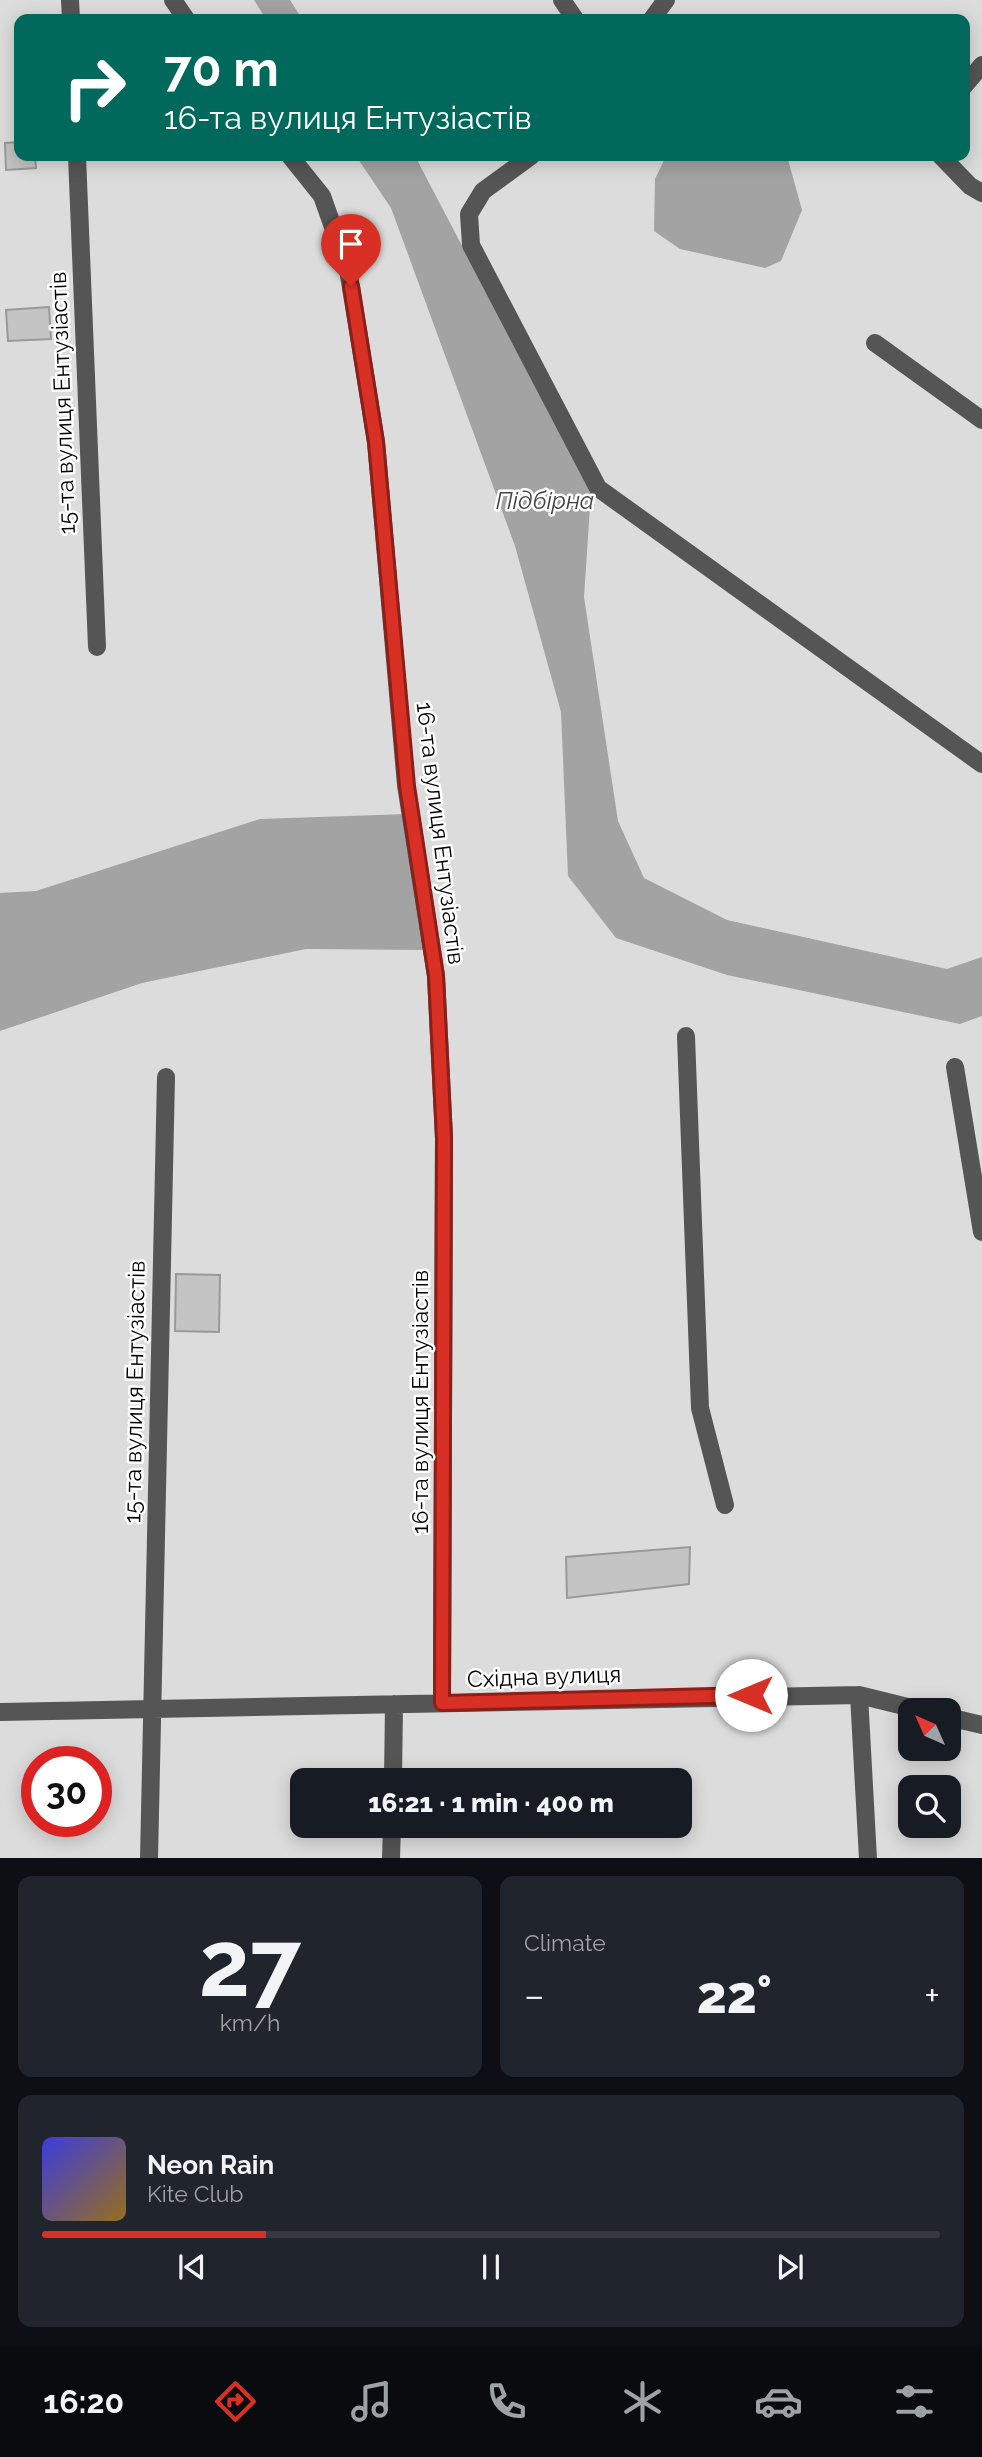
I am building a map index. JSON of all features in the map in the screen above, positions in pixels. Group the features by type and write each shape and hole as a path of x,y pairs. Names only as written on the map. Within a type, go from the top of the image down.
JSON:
{"street":[{"path":"970,79 982,65"},
{"name":"15-та вулиця Ентузіастів","path":"77,161 97,648"},
{"name":"16-та вулиця Ентузіастів","path":"294,161 322,196 348,269 376,442 407,786 436,976 444,1138 442,1703"},
{"path":"524,161 483,191 469,214 471,245 598,488 982,764"},
{"path":"947,161 970,186 982,193"},
{"path":"874,343 982,420"},
{"path":"686,1036 700,1408 724,1505"},
{"path":"956,1067 982,1232"},
{"name":"15-та вулиця Ентузіастів","path":"149,1858 166,1077"},
{"path":"859,1695 868,1858"},
{"name":"Східна вулиця","path":"0,1712 859,1695 898,1705"},
{"path":"393,1768 394,1704"},
{"path":"961,1720 982,1725"},
{"path":"391,1858 392,1838"}],"shaded area":[{"path":"0,0 982,0 982,1858 0,1858"}],"water":[{"path":"254,0 290,0 299,14 263,14"},
{"name":"Підбірна","path":"359,161 418,161 591,492 584,597 618,821 644,878 727,920 947,969 982,957 982,1016 960,1024 727,975 616,938 568,876 561,712 515,546 391,208"},
{"path":"664,161 788,161 802,210 781,261 765,268 680,249 654,231 655,179"},
{"path":"407,814 428,950 306,949 142,983 0,1031 0,893 36,891 260,819"}],"building":[{"path":"14,142 14,161 35,161 36,168 6,170 5,143"},
{"path":"49,307 51,339 8,341 6,310"},
{"path":"176,1274 220,1275 219,1332 175,1331"},
{"path":"690,1547 689,1584 567,1598 566,1557"}],"route":[{"path":"351,286 376,442 407,786 436,976 444,1138 442,1703 751,1695"}]}
